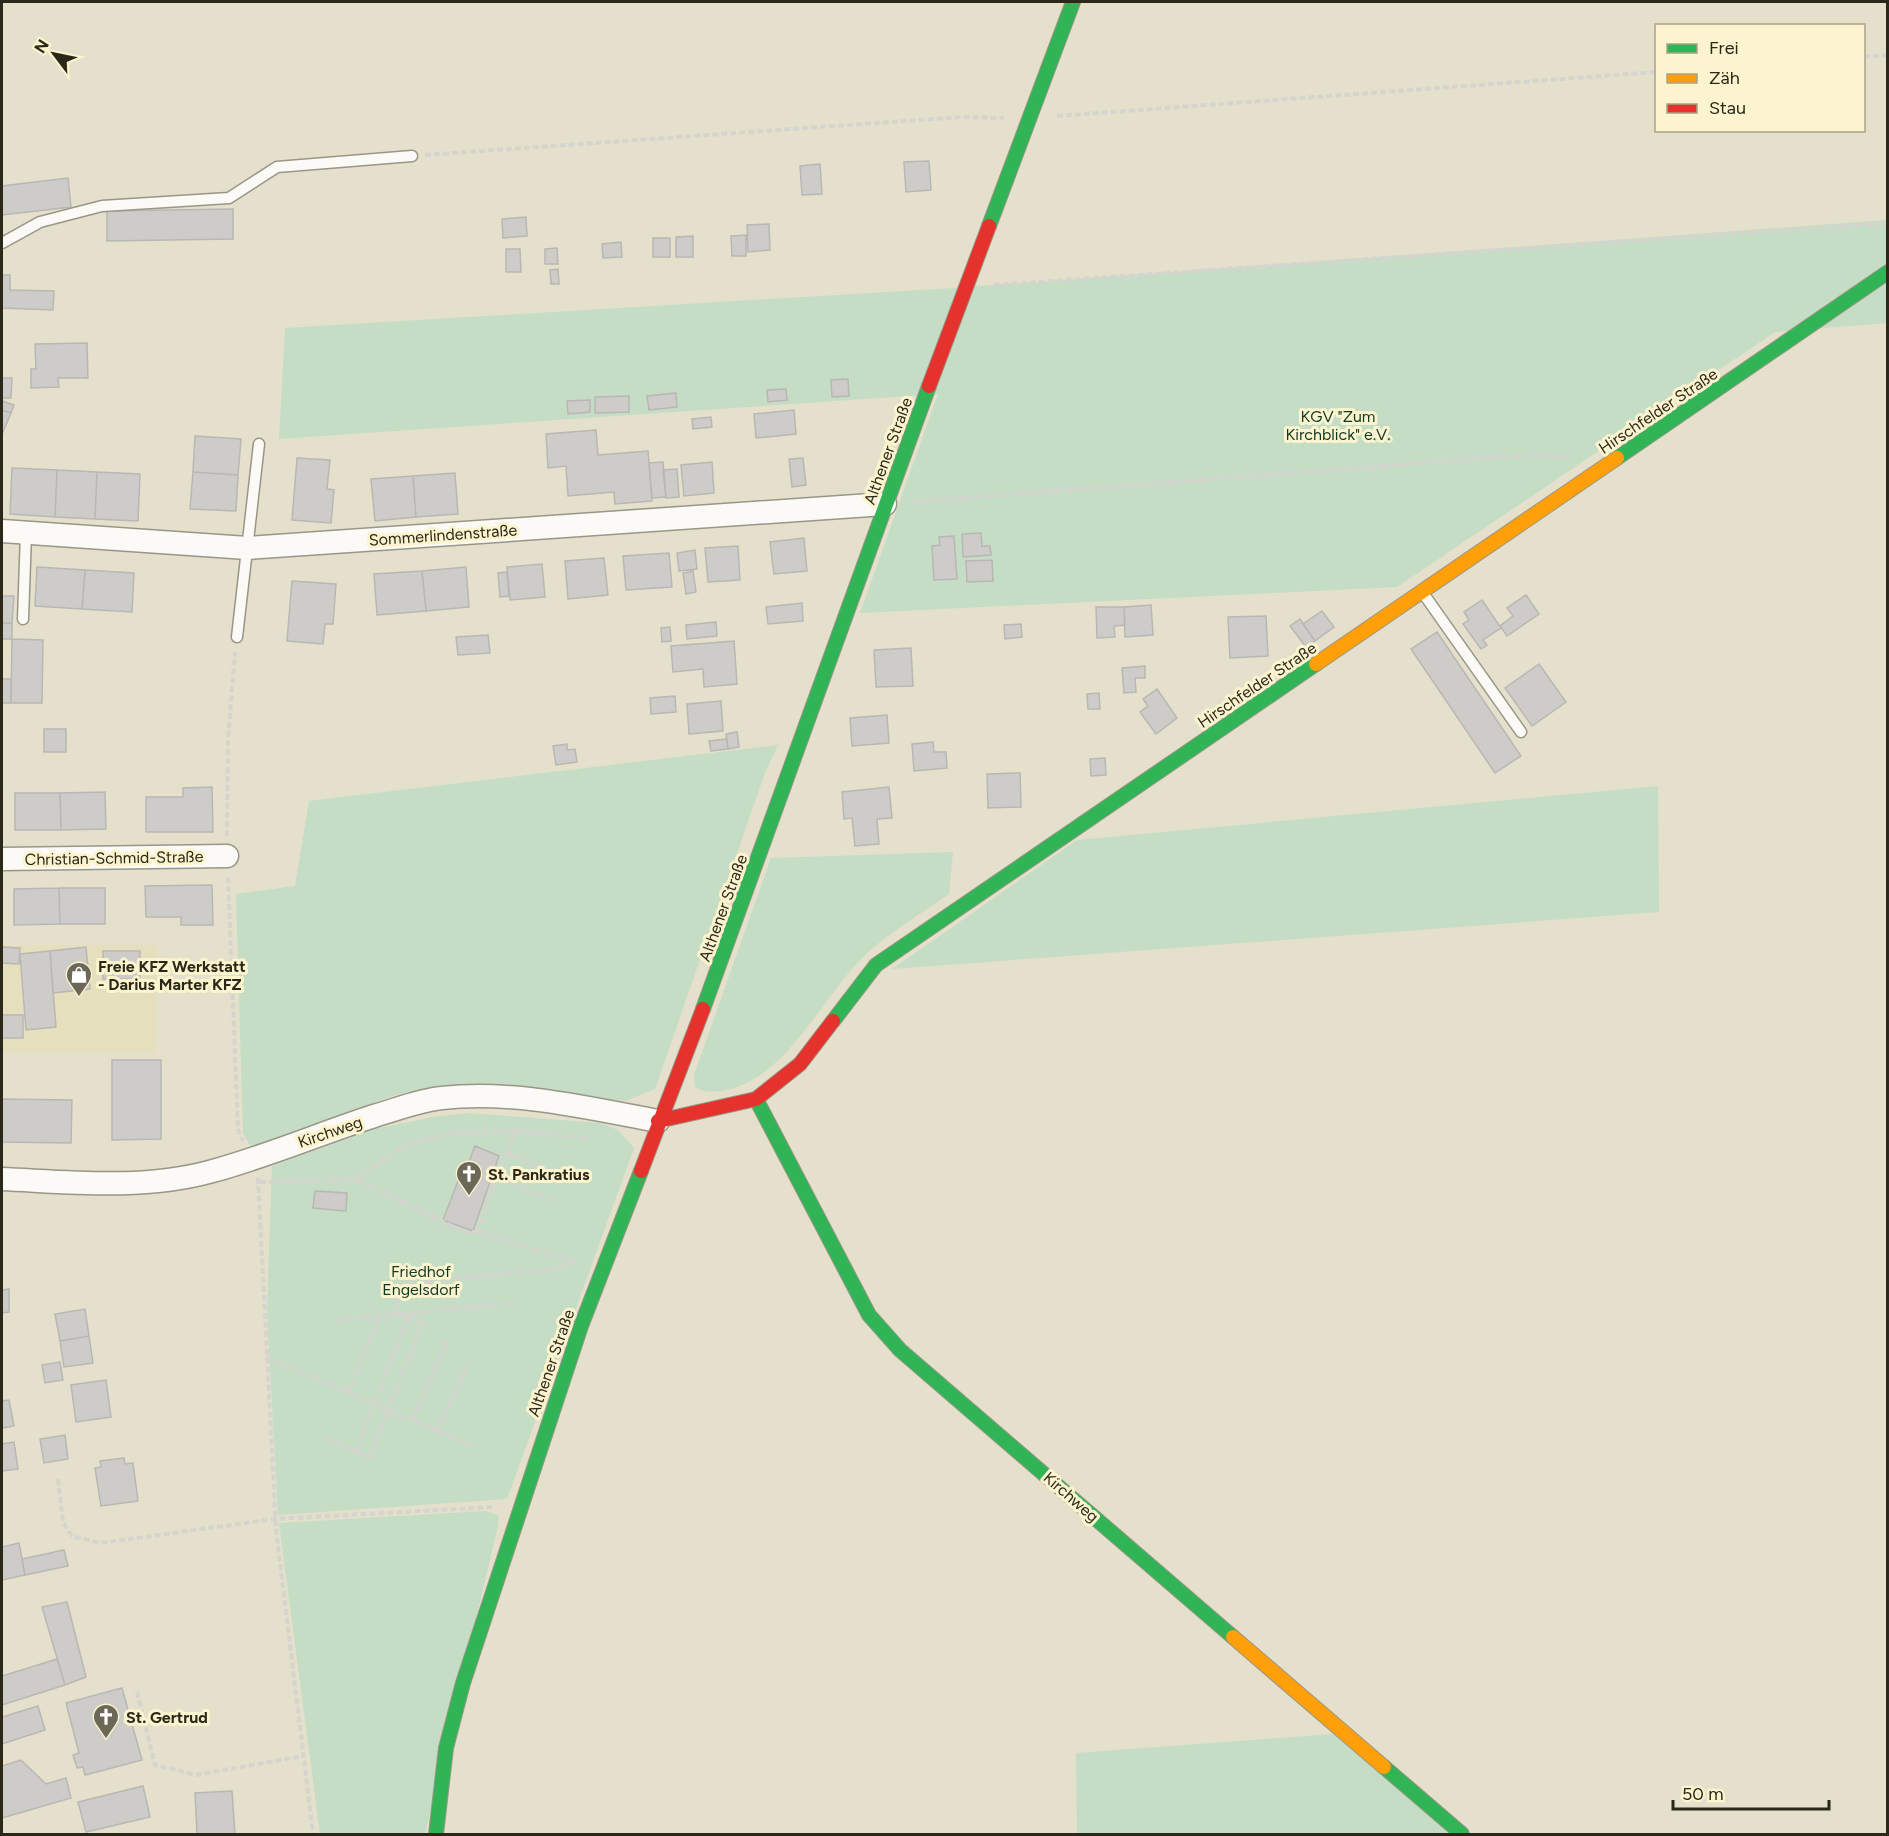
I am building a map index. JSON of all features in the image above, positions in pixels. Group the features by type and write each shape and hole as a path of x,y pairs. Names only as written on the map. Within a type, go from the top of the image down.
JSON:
{"street":[{"name":"Althener Straße","path":"436,1834 446,1748 463,1683 581,1326 658,1121 726,951 885,504 1073,2"},
{"name":"Hirschfelder Straße","path":"658,1121 756,1099 800,1064 876,965 1596,474 1887,272"},
{"name":"Sommerlindenstraße","path":"2,531 246,548 885,504"},
{"name":"Christian-Schmid-Straße","path":"2,859 227,856"},
{"name":"Kirchweg","path":"2,1179 100,1184 207,1173 252,1160 341,1127 441,1098 510,1098 573,1105 658,1121"},
{"name":"Kirchweg","path":"756,1099 870,1315 900,1350 1462,1834"}],"lane":[{"path":"2,243 40,222 102,206 229,198 277,167 412,156"},
{"path":"237,637 259,444"},
{"path":"23,619 26,533"},
{"path":"1422,592 1521,732"}],"path":[{"path":"1865,57 1887,55"},
{"path":"966,286 1887,223"},
{"path":"885,504 1539,454 1575,459 1596,474"},
{"path":"237,637 228,740 227,856 238,1130 260,1182 275,1519 313,1834"},
{"path":"356,1179 410,1143 453,1133 515,1131 591,1139"},
{"path":"477,1232 515,1131"},
{"path":"507,1153 565,1175"},
{"path":"498,1177 555,1201"},
{"path":"260,1182 356,1179 464,1232 477,1232 575,1262 562,1268 397,1285 397,1313"},
{"path":"337,1320 519,1303"},
{"path":"325,1438 370,1456 423,1322 424,1312"},
{"path":"397,1313 423,1322"},
{"path":"348,1392 379,1317"},
{"path":"356,1450 408,1317"},
{"path":"412,1420 448,1339"},
{"path":"266,1357 475,1447"},
{"path":"438,1431 467,1364"},
{"path":"58,1479 63,1522 72,1536 100,1543 275,1519 477,1506 520,1509"},
{"path":"137,1692 155,1765 196,1775 303,1756"}],"shaded area":[{"name":"Freie KFZ Werkstatt - Darius Marter KFZ","path":"2,945 157,945 156,1052 2,1052"}],"green space":[{"name":"KGV \"Zum Kirchblick\" e.V.","path":"1887,220 1887,323 1775,332 1397,587 860,613 938,394 279,439 285,328 954,288"},
{"path":"778,745 765,773 655,1089 625,1101 557,1093 439,1087 398,1094 251,1147 243,1133 236,894 295,886 309,801"},
{"path":"1658,786 1659,912 892,969 1077,840"},
{"path":"953,852 949,894 864,956 783,1056 744,1085 714,1092 695,1087 694,1075 771,858"},
{"name":"Friedhof Engelsdorf","path":"469,1113 600,1123 618,1130 634,1148 507,1499 278,1515 267,1311 272,1166 374,1129 433,1117"},
{"path":"486,1511 499,1516 498,1526 425,1834 320,1834 279,1523"},
{"path":"1333,1734 1450,1834 1077,1834 1076,1753"}],"building":[{"path":"929,161 931,190 906,192 904,162"},
{"path":"820,164 822,194 802,195 800,166"},
{"path":"68,178 71,207 2,215 2,186"},
{"path":"233,209 233,239 107,241 107,211"},
{"path":"526,217 527,236 503,238 502,219"},
{"path":"769,224 770,250 748,252 747,225"},
{"path":"746,235 746,256 732,256 731,236"},
{"path":"693,236 693,257 676,257 676,237"},
{"path":"653,238 670,238 670,257 653,257"},
{"path":"621,242 622,257 603,258 602,244"},
{"path":"557,248 558,264 545,264 545,249"},
{"path":"506,249 520,249 521,272 506,272"},
{"path":"558,269 559,284 551,284 550,270"},
{"path":"2,275 10,275 10,290 54,291 53,310 2,308"},
{"path":"87,343 88,378 58,378 59,387 31,388 31,369 36,369 35,344"},
{"path":"2,378 12,378 11,398 2,398"},
{"path":"848,379 849,396 832,397 831,380"},
{"path":"786,389 787,400 768,402 767,390"},
{"path":"676,393 677,407 649,410 647,396"},
{"path":"629,396 629,412 595,413 595,397"},
{"path":"590,400 590,412 568,414 567,401"},
{"path":"2,401 14,405 11,413 2,410"},
{"path":"2,410 11,413 3,432 2,431"},
{"path":"794,410 796,434 756,438 754,414"},
{"path":"711,417 712,427 693,429 692,419"},
{"path":"596,430 598,455 648,451 652,501 615,504 614,492 568,496 566,466 548,468 546,434"},
{"path":"195,436 241,439 238,475 193,472"},
{"path":"297,458 330,460 327,489 334,490 331,523 292,520"},
{"path":"803,458 806,485 792,487 789,459"},
{"path":"663,462 666,497 652,498 649,463"},
{"path":"712,462 714,493 684,496 681,465"},
{"path":"12,468 57,470 55,517 10,514"},
{"path":"677,469 679,497 666,498 663,470"},
{"path":"57,470 97,472 95,519 55,517"},
{"path":"97,472 140,474 138,521 95,519"},
{"path":"193,472 238,475 236,511 190,509"},
{"path":"455,473 458,514 416,517 413,476"},
{"path":"413,476 416,517 375,521 371,479"},
{"path":"981,533 982,546 990,546 991,555 963,557 962,534"},
{"path":"954,536 957,579 934,580 932,546 940,545 939,537"},
{"path":"804,538 807,571 774,574 770,542"},
{"path":"738,546 740,580 708,582 705,548"},
{"path":"695,550 697,569 679,571 677,553"},
{"path":"669,553 672,587 626,590 623,556"},
{"path":"604,558 608,595 568,599 565,561"},
{"path":"992,560 993,581 967,582 966,561"},
{"path":"542,564 545,597 510,600 507,567"},
{"path":"37,567 85,570 82,609 35,606"},
{"path":"466,567 469,607 426,611 422,571"},
{"path":"85,570 134,573 132,612 82,609"},
{"path":"422,571 426,611 377,615 374,574"},
{"path":"693,571 696,592 686,594 683,573"},
{"path":"507,572 509,596 500,597 498,573"},
{"path":"292,581 336,584 333,624 325,624 323,644 287,641"},
{"path":"1526,595 1539,614 1507,636 1500,626 1513,616 1507,608"},
{"path":"2,596 14,596 12,623 2,623"},
{"path":"1482,600 1501,628 1483,640 1487,645 1481,649 1463,624 1469,620 1464,612"},
{"path":"802,603 803,621 768,624 766,607"},
{"path":"1151,605 1153,635 1125,637 1124,607"},
{"path":"1096,607 1124,607 1125,625 1114,626 1115,637 1097,638"},
{"path":"1322,611 1334,627 1315,641 1303,624"},
{"path":"1266,616 1268,656 1230,658 1228,617"},
{"path":"1300,619 1315,641 1306,647 1290,626"},
{"path":"716,622 717,636 687,639 686,625"},
{"path":"2,623 12,623 12,639 2,639"},
{"path":"1021,624 1022,637 1005,639 1004,625"},
{"path":"670,627 671,641 662,642 661,628"},
{"path":"1437,632 1521,756 1495,773 1411,649"},
{"path":"488,635 490,653 458,655 456,637"},
{"path":"12,639 43,640 42,703 11,703"},
{"path":"734,641 737,684 704,687 703,669 673,672 671,646"},
{"path":"911,648 913,686 876,687 874,650"},
{"path":"1539,664 1566,702 1532,726 1505,688"},
{"path":"1145,666 1145,678 1135,678 1136,692 1124,693 1122,668"},
{"path":"2,679 11,679 11,703 2,703"},
{"path":"1157,689 1177,718 1156,734 1140,712 1148,706 1143,699"},
{"path":"1099,693 1100,709 1088,709 1087,694"},
{"path":"675,696 676,712 651,714 650,698"},
{"path":"721,701 723,731 689,734 687,704"},
{"path":"887,715 889,743 852,746 850,718"},
{"path":"44,729 66,729 66,752 44,752"},
{"path":"737,732 739,747 728,749 726,734"},
{"path":"727,739 728,749 711,751 709,741"},
{"path":"933,742 934,752 946,752 947,768 914,771 912,744"},
{"path":"567,744 567,750 575,749 577,762 556,765 553,746"},
{"path":"1105,758 1106,775 1091,776 1090,759"},
{"path":"1020,773 1021,807 988,808 987,774"},
{"path":"212,787 213,832 146,832 146,797 183,797 183,788"},
{"path":"889,787 892,818 877,819 879,844 855,846 852,818 844,819 842,792"},
{"path":"105,792 106,829 61,830 60,793"},
{"path":"15,793 60,793 61,830 15,830"},
{"path":"212,885 213,925 181,925 181,917 146,917 145,886"},
{"path":"59,888 60,924 14,925 14,889"},
{"path":"59,888 105,888 105,924 60,924"},
{"path":"2,947 20,948 19,964 2,963"},
{"path":"86,947 90,989 53,993 50,951"},
{"path":"50,951 56,1027 26,1030 20,954"},
{"path":"103,951 140,951 140,979 103,979"},
{"path":"2,1015 23,1015 23,1038 2,1038"},
{"path":"112,1060 161,1060 161,1139 112,1140"},
{"path":"2,1099 72,1100 71,1143 2,1142"},
{"name":"St. Pankratius","path":"475,1146 499,1156 473,1231 443,1220 465,1163 468,1164"},
{"path":"315,1191 347,1193 346,1211 313,1208"},
{"path":"9,1289 9,1312 2,1313 2,1290"},
{"path":"85,1309 89,1336 60,1341 55,1314"},
{"path":"89,1336 93,1363 64,1367 60,1341"},
{"path":"60,1362 63,1380 45,1383 42,1365"},
{"path":"106,1380 111,1417 76,1422 71,1385"},
{"path":"9,1400 14,1426 2,1428 2,1401"},
{"path":"65,1435 68,1459 44,1463 40,1439"},
{"path":"14,1442 18,1469 2,1471 2,1444"},
{"path":"124,1458 125,1464 133,1463 138,1501 101,1506 95,1468 101,1467 100,1461"},
{"path":"19,1543 25,1575 2,1580 2,1547"},
{"path":"64,1550 68,1566 25,1575 22,1559"},
{"path":"67,1602 86,1677 65,1685 42,1607"},
{"path":"57,1659 65,1685 2,1705 2,1676"},
{"name":"St. Gertrud","path":"122,1688 142,1760 85,1775 83,1767 77,1768 73,1755 79,1753 66,1703"},
{"path":"38,1706 45,1730 2,1744 2,1717"},
{"path":"21,1760 46,1784 66,1778 71,1798 2,1818 2,1766"},
{"path":"143,1786 150,1817 86,1832 78,1802"},
{"path":"232,1791 235,1834 197,1834 195,1793"}],"traffic: fast":[{"path":"989,226 1073,2"},
{"path":"1617,458 1888,272"},
{"path":"703,1009 929,386"},
{"path":"833,1021 876,965 1316,664"},
{"path":"756,1099 869,1315 900,1350 1233,1637"},
{"path":"436,1834 446,1748 463,1683 581,1326 641,1171"},
{"path":"1384,1767 1462,1834"}],"traffic: slow":[{"path":"1316,664 1617,458"},
{"path":"1233,1637 1384,1767"}],"traffic: jam":[{"path":"929,386 989,226"},
{"path":"641,1171 703,1009"},
{"path":"658,1121 756,1099 800,1064 833,1021"}],"place":[{"name":"Freie KFZ Werkstatt - Darius Marter KFZ","path":"79,998"},
{"name":"St. Pankratius","path":"469,1197"},
{"name":"St. Gertrud","path":"106,1740"}]}
